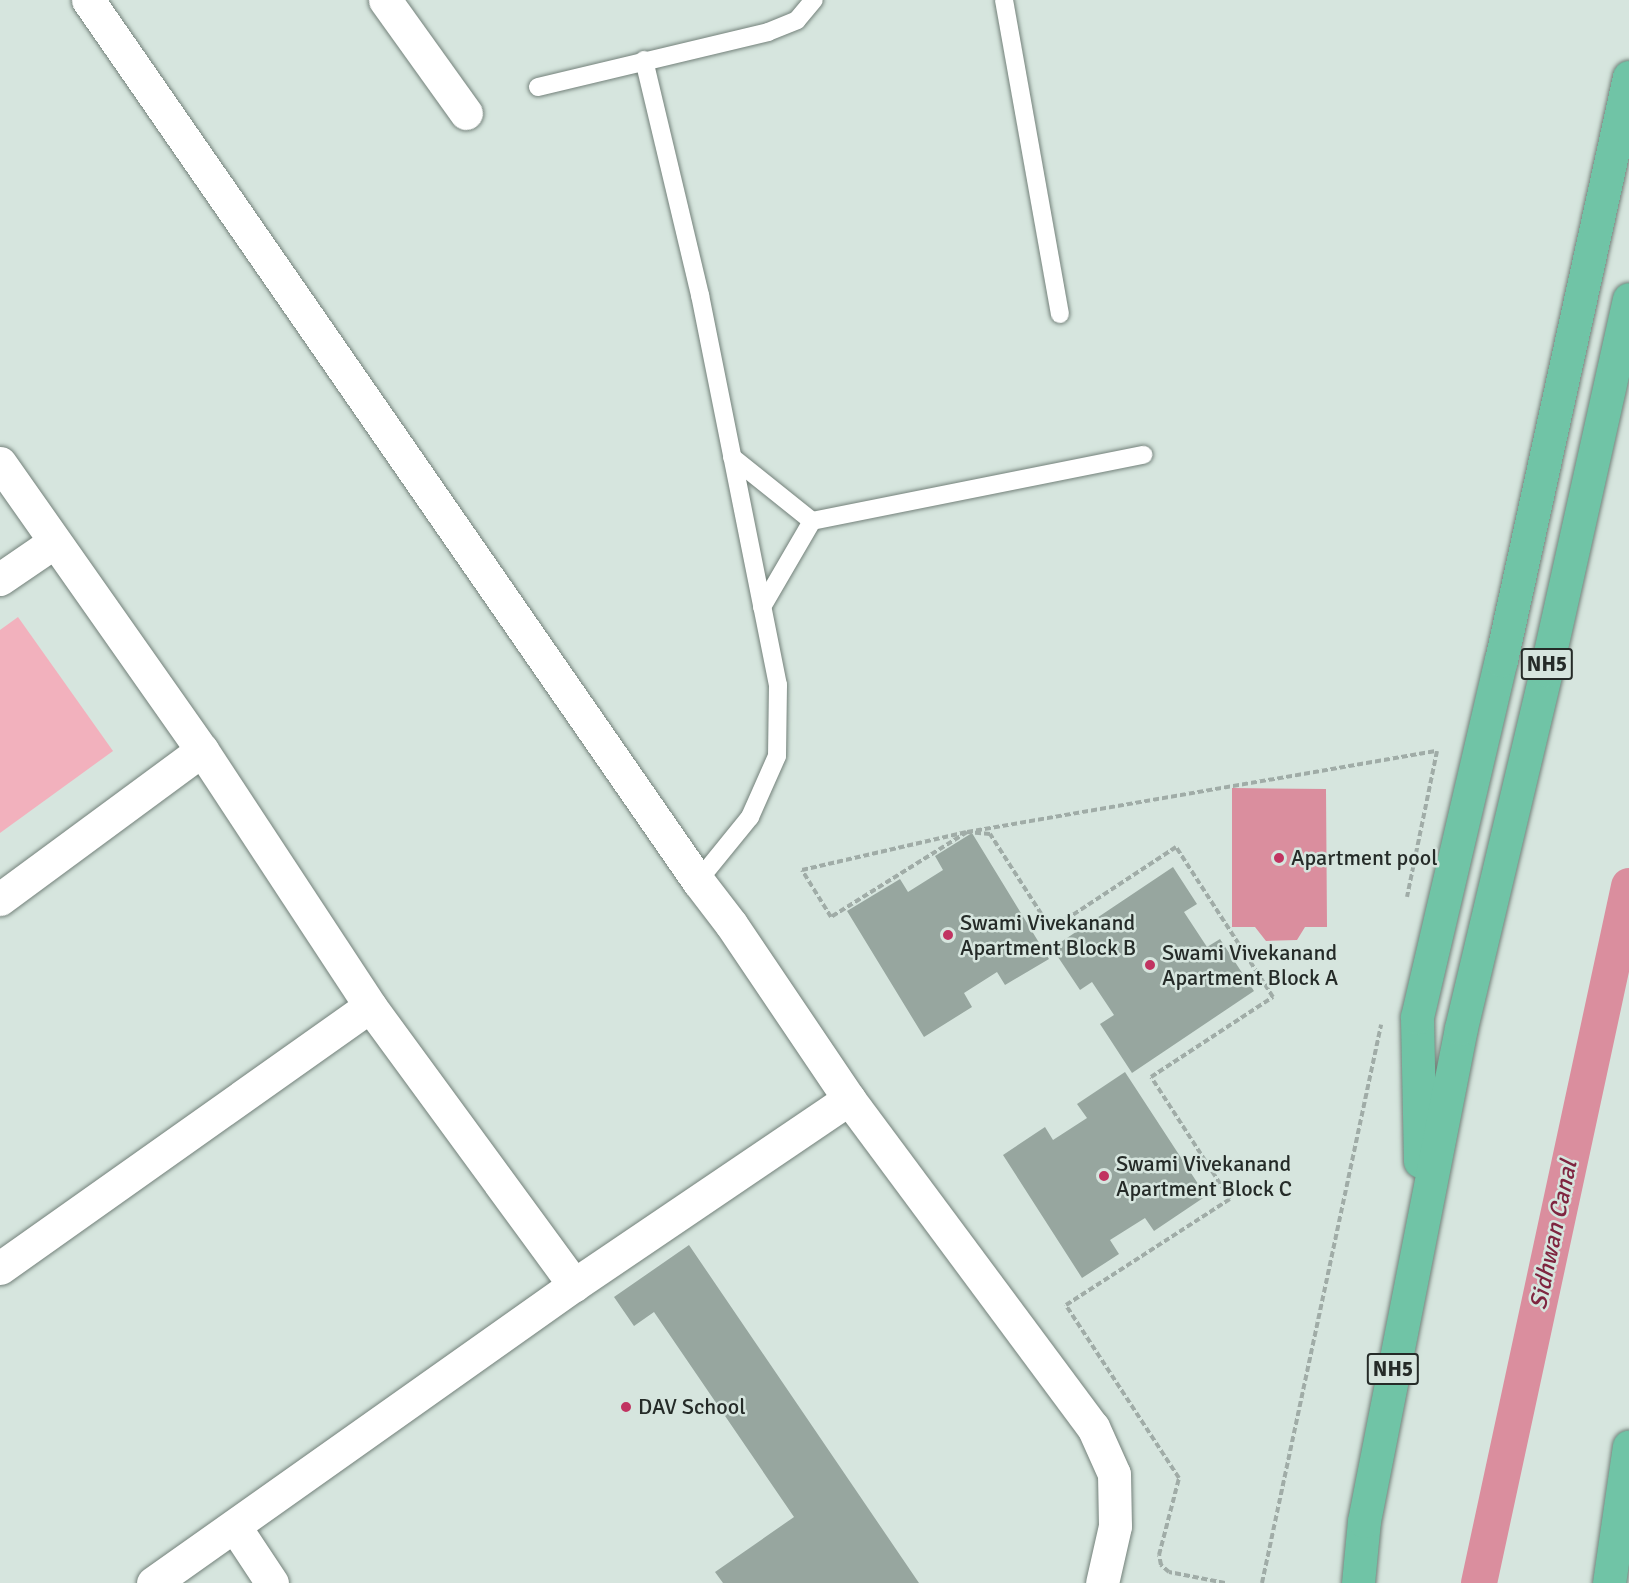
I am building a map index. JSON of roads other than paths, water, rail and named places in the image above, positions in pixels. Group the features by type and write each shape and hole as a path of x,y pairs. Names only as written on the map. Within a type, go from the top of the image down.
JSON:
{"highway":[{"path":"1422,1217 1417,1017 1501,660 1629,77"},
{"name":"NH5","path":"1342,1583 1364,1521 1461,1028 1546,670 1629,299"},
{"path":"1609,1583 1629,1446"},
{"path":"1358,1583 1364,1521"}],"street":[{"path":"88,0 698,881 731,924 849,1099 1094,1427 1114,1474 1114,1526 1102,1583"},
{"path":"385,0 466,113"},
{"path":"0,463 202,750 370,1006 574,1285"},
{"path":"0,579 54,542"},
{"path":"0,899 202,750"},
{"path":"0,1268 370,1006"},
{"path":"153,1583 574,1285 849,1099"},
{"path":"235,1527 272,1583"}],"lane":[{"path":"538,87 644,60 768,33 797,20 814,0"},
{"path":"1004,0 1060,314"},
{"path":"644,60 700,295 778,685 777,756 750,817 698,881"},
{"path":"762,607 812,521 1143,455"},
{"path":"732,457 812,521"}],"waterway":[{"name":"Sidhwan Canal","path":"1479,1583 1629,886"}],"place":[{"name":"Apartment pool","path":"1279,858"},
{"name":"Swami Vivekanand Apartment Block B","path":"948,935"},
{"name":"Swami Vivekanand Apartment Block A","path":"1150,965"},
{"name":"Swami Vivekanand Apartment Block C","path":"1104,1176"},
{"name":"DAV School","path":"626,1407"}]}
